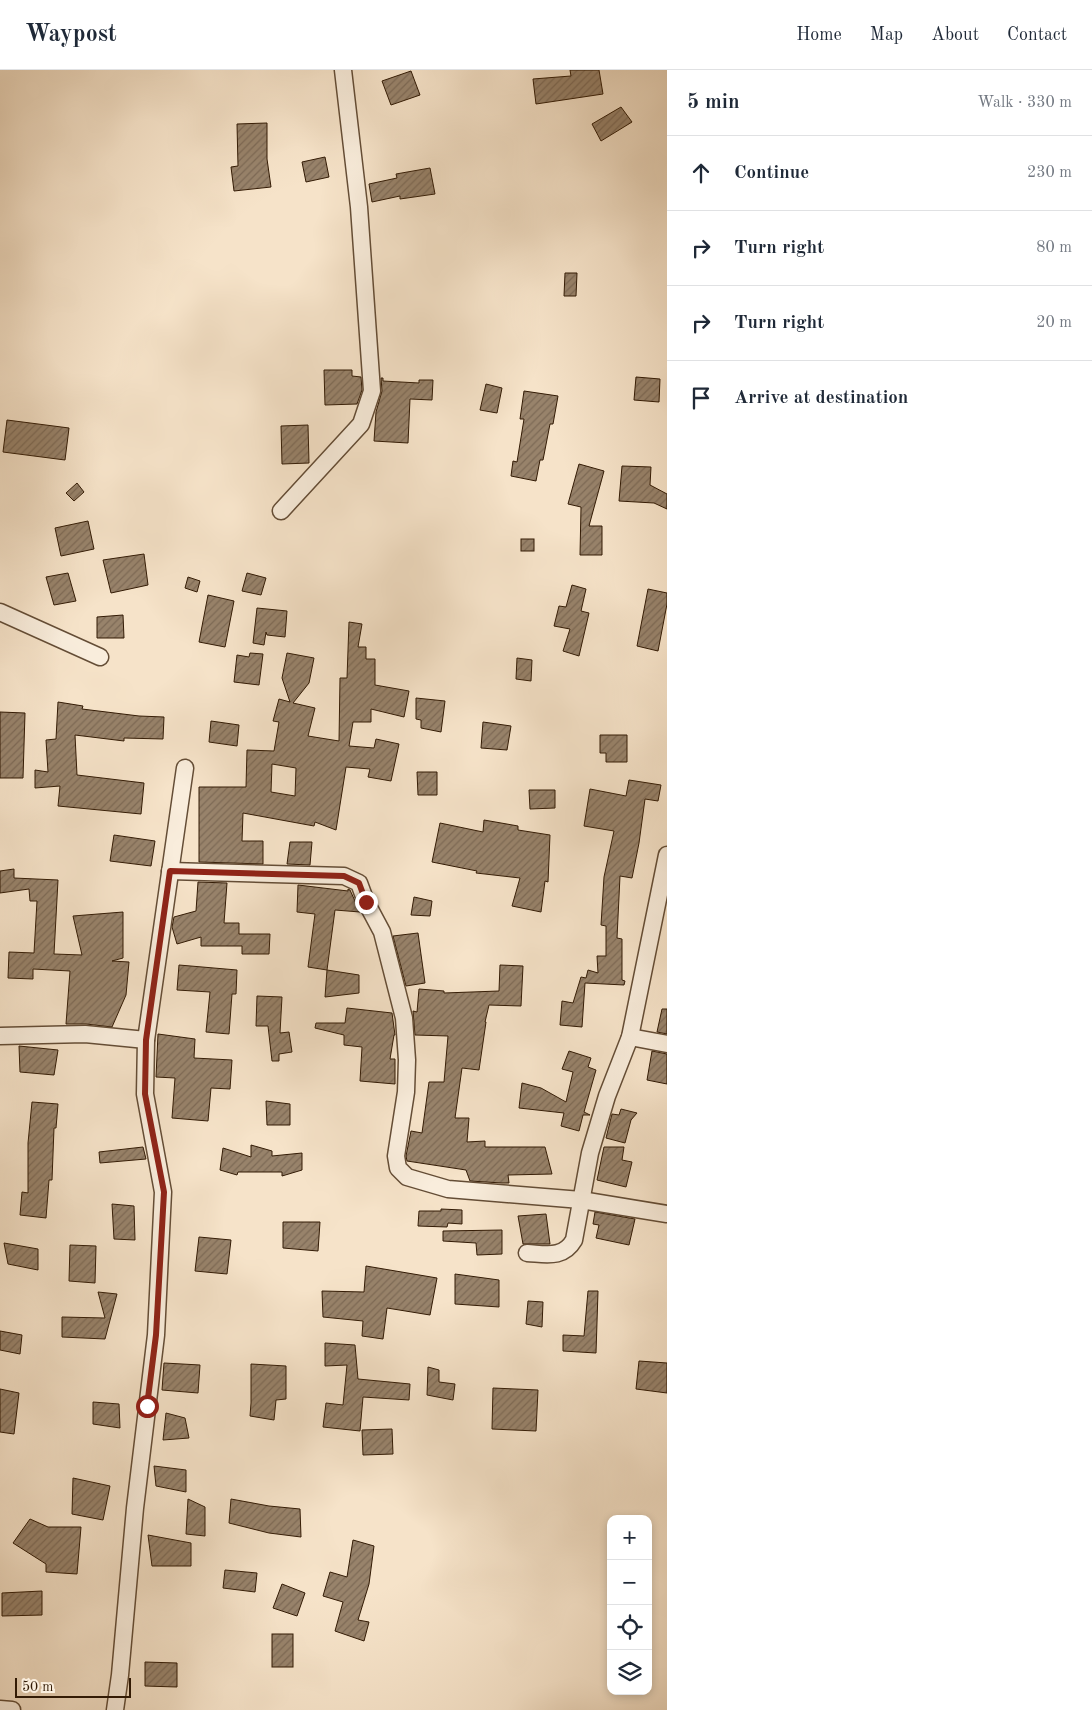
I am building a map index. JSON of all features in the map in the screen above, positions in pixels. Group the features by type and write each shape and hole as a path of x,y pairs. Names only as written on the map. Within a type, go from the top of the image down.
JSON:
{"street":[{"path":"281,511 361,424 372,391 359,207 344,70"},
{"path":"0,612 100,657"},
{"path":"115,1710 120,1675 135,1508 156,1335 164,1192 145,1094 146,1040 185,768"},
{"path":"527,1253 558,1254 569,1249 574,1240 590,1152 607,1096 630,1037 667,856"},
{"path":"170,871 344,876 359,883 366,902 382,932 404,1018 407,1060 406,1092 396,1156 398,1168 407,1177 448,1189 581,1200 667,1214"},
{"path":"0,1036 85,1034 146,1040"},
{"path":"630,1037 667,1044"},
{"path":"0,1709 12,1710"}],"building":[{"path":"570,70 599,70 603,94 536,104 533,79 571,76"},
{"path":"411,71 420,95 391,105 382,81"},
{"path":"621,107 632,122 601,141 592,124"},
{"path":"267,123 267,159 271,187 234,191 231,167 238,166 237,124"},
{"path":"325,157 329,177 306,182 302,162"},
{"path":"430,168 435,194 400,199 400,196 372,202 369,184 397,178 396,174"},
{"path":"565,273 577,273 576,296 564,296"},
{"path":"324,370 352,370 352,376 361,377 362,390 357,404 325,405"},
{"path":"636,377 660,379 659,402 634,400"},
{"path":"381,378 383,378 383,381 419,383 419,380 433,380 432,400 410,399 408,443 374,441 376,412 382,391"},
{"path":"486,384 502,388 497,413 480,410"},
{"path":"524,391 558,396 553,424 550,424 543,460 540,460 536,481 511,476 513,461 517,462 524,419 520,419"},
{"path":"7,420 69,428 65,460 3,452"},
{"path":"308,425 309,463 282,464 281,426"},
{"path":"579,464 604,471 589,526 602,526 602,555 580,555 581,507 568,504"},
{"path":"622,466 651,467 650,485 667,494 667,509 654,503 619,501"},
{"path":"77,483 84,492 74,501 66,493"},
{"path":"88,521 94,549 61,556 55,528"},
{"path":"521,539 534,539 534,551 521,551"},
{"path":"144,554 148,585 111,593 103,560"},
{"path":"68,573 76,601 54,605 46,577"},
{"path":"247,573 266,578 261,595 242,591"},
{"path":"188,577 200,581 197,592 185,588"},
{"path":"572,585 586,589 581,611 589,613 579,656 563,651 570,629 554,626 559,606 566,607"},
{"path":"648,589 667,593 667,604 658,651 637,646"},
{"path":"208,595 234,601 225,647 199,642"},
{"path":"257,608 287,611 285,637 267,635 266,632 264,645 253,643"},
{"path":"123,615 124,638 97,638 97,617"},
{"path":"349,622 362,624 358,647 366,647 366,659 375,659 375,685 409,691 404,717 371,709 371,722 353,722 349,746 374,748 376,739 399,744 391,781 368,777 370,769 346,767 336,830 315,822 314,826 243,813 242,841 263,841 263,864 199,862 199,787 246,787 247,750 274,751 279,722 273,721 279,699 290,702 282,678 287,653 314,658 309,683 293,703 315,708 308,736 339,741 340,678 347,678","holes":["272,764 296,768 295,796 271,792"]},
{"path":"250,653 263,654 259,685 234,682 237,655 249,657"},
{"path":"517,658 532,660 531,681 516,679"},
{"path":"416,698 445,701 441,732 421,728 421,720 416,719"},
{"path":"58,702 83,706 82,709 164,717 163,739 124,738 124,741 75,735 77,775 144,783 141,814 58,806 60,786 35,788 35,770 48,772 46,740 56,739"},
{"path":"0,712 25,713 23,778 0,778"},
{"path":"211,721 239,725 237,746 209,742"},
{"path":"483,722 511,726 507,750 481,748"},
{"path":"600,735 627,735 627,762 606,762 606,753 600,753"},
{"path":"417,772 437,772 437,795 418,795"},
{"path":"629,780 661,785 658,801 645,799 632,878 620,876 617,938 622,939 622,980 625,981 624,985 585,983 582,1027 560,1025 562,1001 573,1003 581,977 586,978 588,970 598,973 597,956 606,956 606,926 601,925 604,877 614,831 584,826 590,789 626,796"},
{"path":"529,790 555,790 555,808 530,809"},
{"path":"484,820 518,826 518,830 550,835 548,882 545,881 541,912 512,906 520,878 476,873 477,871 432,862 440,823 483,832"},
{"path":"114,835 155,841 151,866 110,861"},
{"path":"290,842 312,842 310,865 287,864"},
{"path":"14,869 14,878 58,880 54,954 82,955 73,916 123,912 123,958 112,961 129,962 126,995 112,1027 66,1024 70,971 33,969 33,979 8,978 9,952 34,953 37,901 30,901 29,889 0,893 0,871"},
{"path":"198,882 227,883 224,923 239,923 239,934 270,934 269,954 242,954 242,946 201,946 201,937 177,944 172,927 174,917 196,911"},
{"path":"298,885 348,891 348,889 360,912 335,910 327,970 308,967 315,914 297,912"},
{"path":"414,897 432,901 430,916 411,915"},
{"path":"418,933 425,983 406,986 393,936"},
{"path":"179,965 237,970 236,994 232,994 229,1034 206,1032 210,992 177,990"},
{"path":"500,965 523,966 521,1006 489,1005 479,1070 462,1068 455,1118 469,1118 467,1142 485,1141 485,1147 545,1147 552,1174 508,1175 509,1183 470,1181 466,1170 407,1161 406,1156 411,1131 422,1133 429,1082 444,1082 448,1036 415,1035 413,1011 417,1012 419,989 444,991 444,993 499,991"},
{"path":"327,970 359,975 359,993 325,997"},
{"path":"257,996 282,997 280,1033 289,1032 292,1052 279,1054 279,1061 272,1061 268,1026 256,1026"},
{"path":"347,1008 392,1013 395,1035 390,1059 395,1059 395,1084 360,1081 362,1047 344,1045 344,1035 315,1028 316,1023 345,1023"},
{"path":"662,1009 667,1009 667,1034 657,1032"},
{"path":"158,1034 195,1039 194,1058 232,1060 230,1089 211,1088 208,1121 172,1118 175,1078 156,1077"},
{"path":"19,1046 58,1050 54,1075 20,1072"},
{"path":"569,1051 591,1058 588,1067 596,1070 584,1112 590,1115 583,1115 579,1131 561,1126 564,1113 519,1108 522,1083 541,1088 566,1102 573,1072 562,1069"},
{"path":"652,1051 667,1054 667,1084 647,1080"},
{"path":"266,1101 290,1104 290,1125 267,1125"},
{"path":"32,1102 58,1104 56,1128 54,1128 52,1180 49,1180 46,1218 20,1215 22,1192 28,1193 28,1143"},
{"path":"621,1109 637,1113 631,1120 625,1143 606,1138 612,1114 619,1115"},
{"path":"251,1145 272,1151 272,1156 302,1153 302,1170 282,1176 282,1172 238,1172 237,1175 220,1170 223,1148 251,1157"},
{"path":"143,1147 146,1159 100,1163 99,1152"},
{"path":"604,1147 624,1147 622,1160 632,1162 626,1187 597,1180"},
{"path":"112,1204 134,1206 135,1240 114,1239"},
{"path":"441,1209 462,1210 462,1224 448,1223 447,1227 418,1226 419,1211 441,1211"},
{"path":"595,1212 635,1219 629,1245 596,1238 599,1225 593,1224"},
{"path":"546,1214 550,1244 523,1244 518,1216"},
{"path":"283,1222 320,1222 318,1251 283,1248"},
{"path":"502,1230 502,1254 477,1255 476,1243 443,1241 443,1231"},
{"path":"199,1237 231,1240 227,1274 195,1271"},
{"path":"4,1243 38,1249 38,1270 8,1264"},
{"path":"70,1245 96,1246 95,1283 69,1281"},
{"path":"366,1266 437,1278 430,1315 387,1308 383,1339 362,1336 363,1321 323,1317 322,1291 364,1292"},
{"path":"455,1274 499,1280 499,1307 455,1304"},
{"path":"588,1291 598,1291 596,1353 563,1351 563,1335 584,1336"},
{"path":"98,1292 117,1294 105,1339 62,1337 62,1317 105,1318"},
{"path":"528,1301 543,1302 542,1327 526,1324"},
{"path":"0,1331 22,1335 20,1354 0,1350"},
{"path":"325,1343 355,1345 358,1379 410,1384 409,1400 363,1397 360,1431 323,1427 326,1403 343,1405 347,1365 325,1366"},
{"path":"639,1361 667,1363 667,1393 636,1389"},
{"path":"164,1363 200,1365 198,1393 162,1390"},
{"path":"251,1364 286,1366 286,1399 276,1400 274,1420 250,1416"},
{"path":"428,1367 439,1370 439,1382 455,1384 453,1400 427,1395"},
{"path":"493,1388 538,1390 536,1431 492,1429"},
{"path":"0,1389 19,1393 14,1434 0,1432"},
{"path":"93,1402 119,1404 120,1428 93,1424"},
{"path":"166,1413 185,1418 189,1438 163,1440"},
{"path":"392,1429 393,1454 363,1455 362,1430"},
{"path":"154,1466 186,1470 186,1492 156,1486"},
{"path":"73,1478 110,1486 103,1520 72,1514"},
{"path":"188,1499 205,1507 205,1536 186,1534"},
{"path":"231,1499 300,1509 301,1537 269,1533 229,1523"},
{"path":"30,1519 48,1527 81,1527 77,1574 46,1572 46,1564 13,1543"},
{"path":"148,1535 191,1543 191,1566 152,1566"},
{"path":"353,1540 374,1546 369,1584 358,1620 369,1622 364,1641 335,1631 343,1602 323,1596 330,1572 347,1577"},
{"path":"225,1570 257,1573 255,1592 223,1588"},
{"path":"282,1584 305,1593 297,1616 273,1608"},
{"path":"42,1591 42,1615 2,1616 2,1593"},
{"path":"272,1634 293,1634 293,1667 272,1667"},
{"path":"145,1662 177,1663 177,1687 145,1686"}],"route":[{"path":"147,1406 156,1335 164,1192 145,1094 146,1040 170,871 344,876 359,883 366,902"}]}
